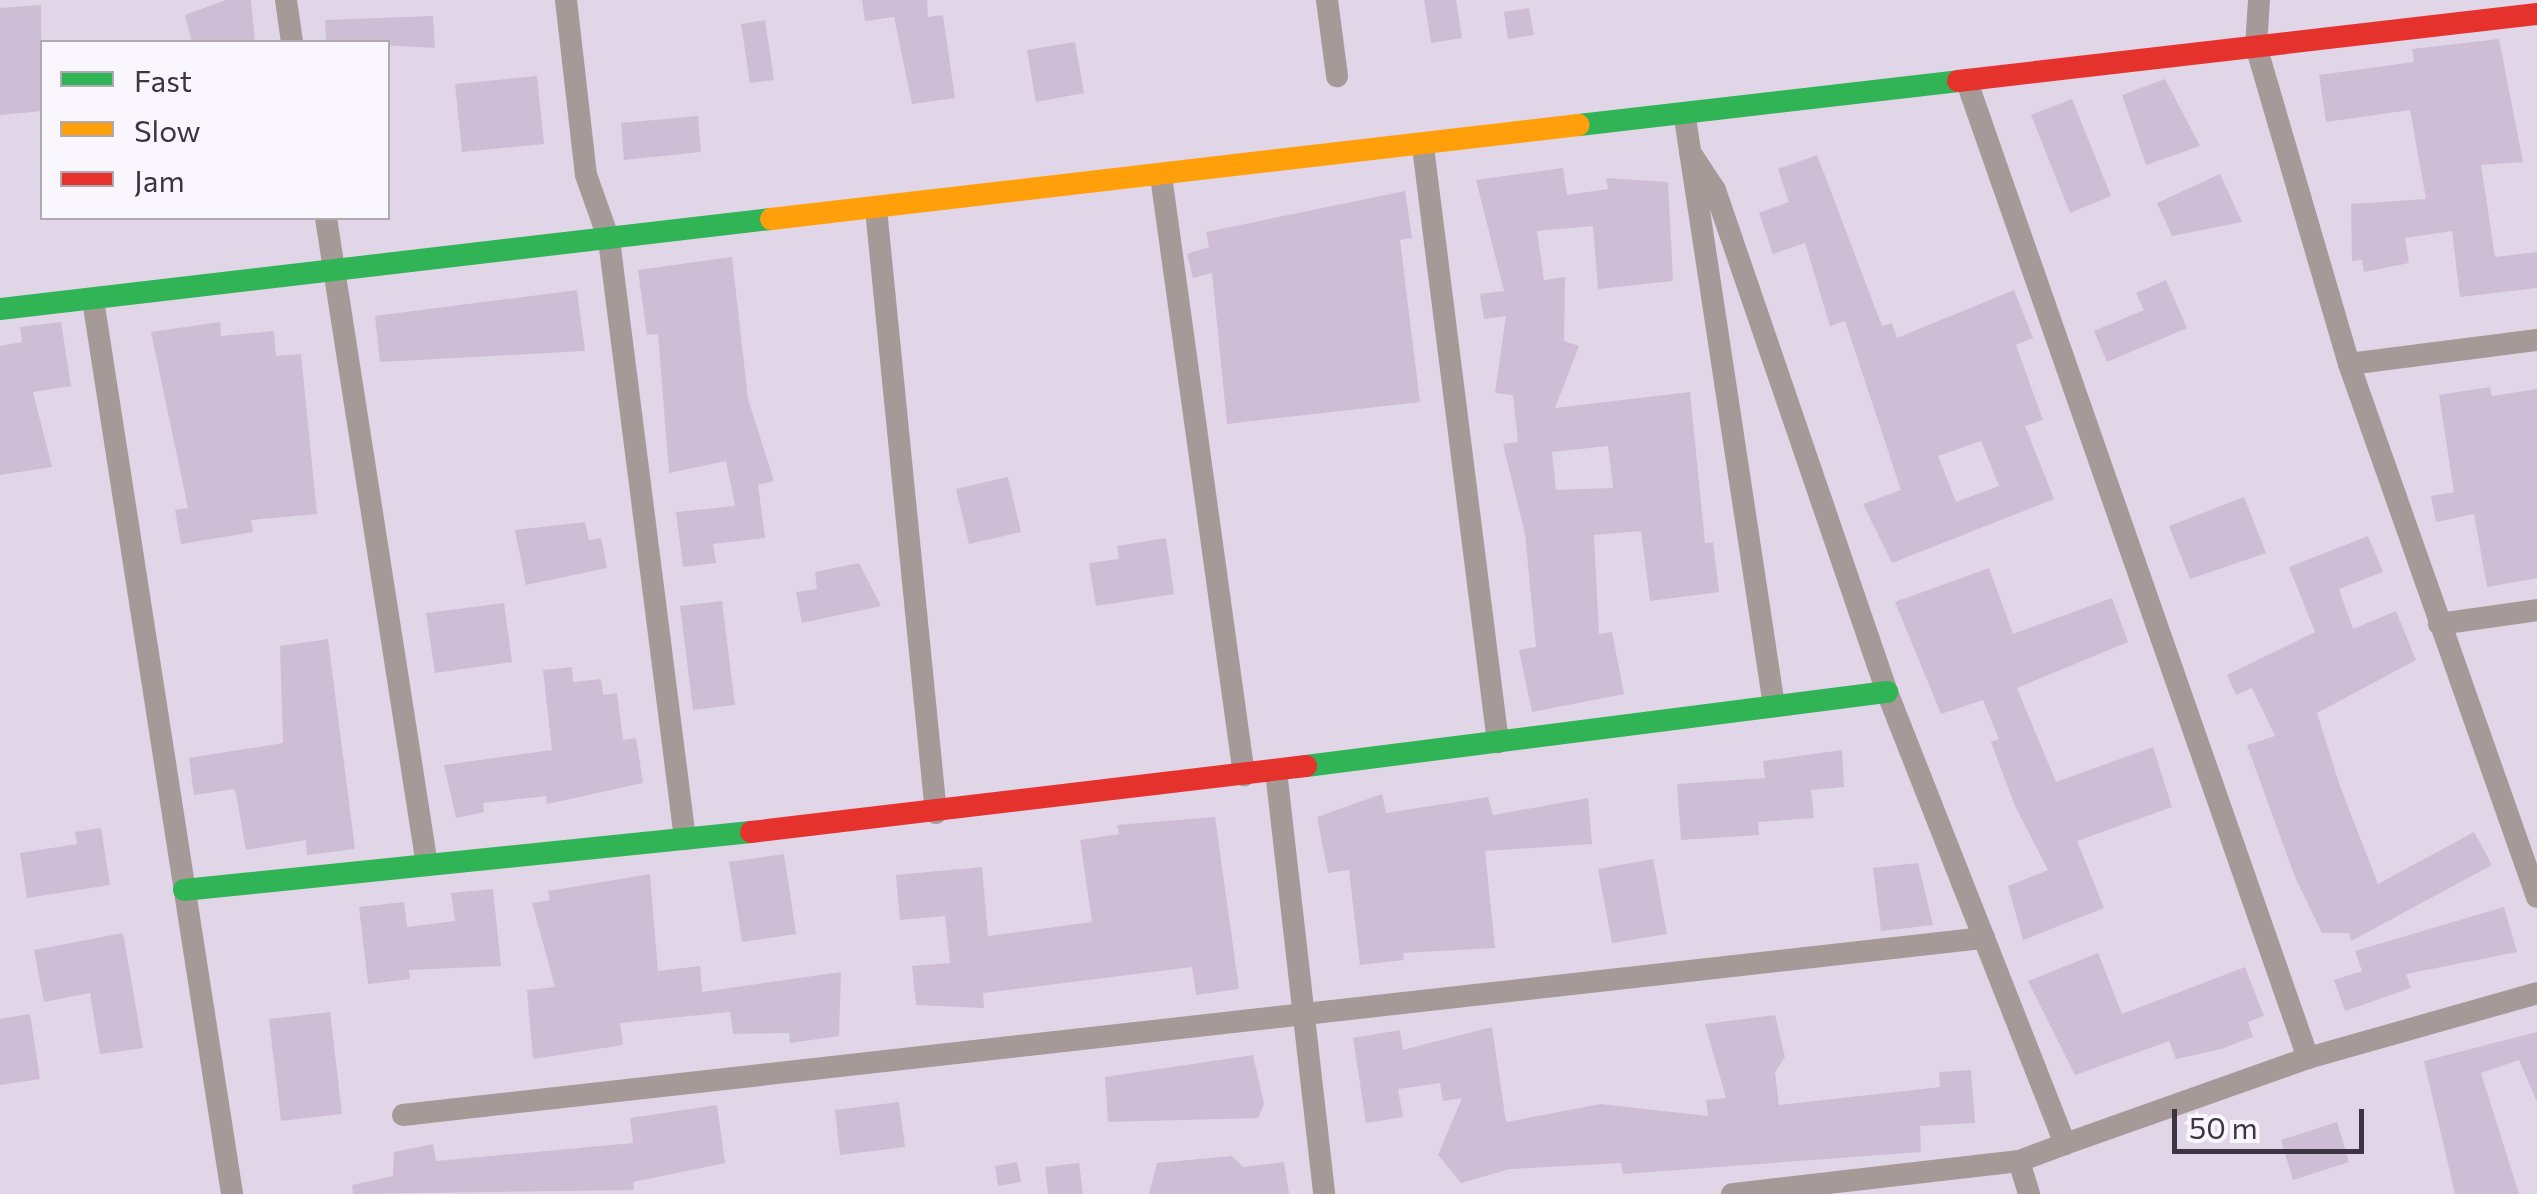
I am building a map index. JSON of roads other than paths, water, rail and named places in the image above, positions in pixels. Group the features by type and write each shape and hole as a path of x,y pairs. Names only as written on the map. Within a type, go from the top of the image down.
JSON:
{"street":[{"path":"286,0 292,40"},
{"path":"566,0 586,175 609,240 685,839"},
{"path":"1326,0 1336,76"},
{"path":"2259,0 2256,46 2348,364 2537,897"},
{"path":"0,309 1685,118 2537,14"},
{"path":"1967,82 2308,1058"},
{"path":"1685,118 1774,706"},
{"path":"1424,147 1498,742"},
{"path":"1690,152 1734,240 1886,692 2065,1144"},
{"path":"1161,176 1244,775"},
{"path":"876,209 936,813"},
{"path":"326,220 427,865"},
{"path":"93,300 232,1194"},
{"path":"2348,364 2537,340"},
{"path":"2439,624 2537,610"},
{"path":"184,890 936,813 1886,692"},
{"path":"1276,771 1324,1194"},
{"path":"403,1115 1303,1008 1984,938"},
{"path":"1732,1194 2019,1160 2308,1058 2537,994"},
{"path":"2019,1160 2029,1194"}]}
